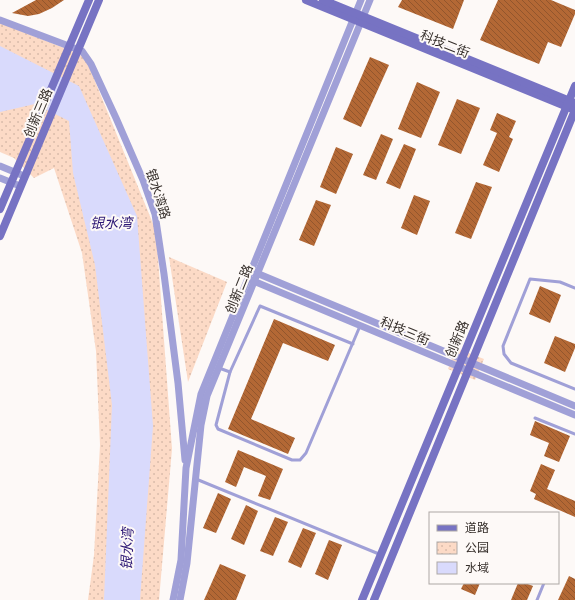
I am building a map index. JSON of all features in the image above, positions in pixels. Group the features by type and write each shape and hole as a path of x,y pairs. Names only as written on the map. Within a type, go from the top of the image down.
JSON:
{"main road":[{"name":"创新三路","path":"0,209 89,0"},
{"name":"创新三路","path":"0,236 99,0"},
{"name":"科技二街","path":"306,0 358,18 570,103 575,110"},
{"name":"科技二街","path":"323,0 358,18"},
{"name":"创新路","path":"362,600 570,103 575,86"},
{"name":"创新路","path":"374,600 575,110"}],"street":[{"name":"创新二路","path":"180,600 187,563 201,425 207,396 255,282 358,18 361,0"},
{"name":"创新二路","path":"174,600 181,560 186,468 201,394 247,278 358,18 370,0"},
{"path":"0,20 79,49"},
{"name":"银水湾路","path":"79,49 82,50 91,64 116,118 143,180 155,214 178,383 186,468"},
{"path":"0,166 24,176"},
{"path":"0,178 20,186"},
{"name":"科技三街","path":"250,271 460,363"},
{"name":"科技三街","path":"247,278 360,326 575,406"},
{"name":"科技三街","path":"470,367 575,415"}],"lane":[{"path":"575,288 560,282 530,279 503,346 504,354 511,363 575,389"},
{"path":"353,344 260,306 230,372 216,425 218,429 292,460 300,460 306,453 353,344 360,326"},
{"path":"219,368 230,372"},
{"path":"535,418 575,434"},
{"path":"196,479 381,555"},
{"path":"537,600 544,584"}],"green space":[{"path":"0,23 77,53 86,59 156,231 172,449 159,600 88,600 94,555 100,445 96,351 82,253 54,168 34,178 14,158 0,152"},
{"path":"169,257 227,282 188,382"},
{"path":"456,348 484,359 475,380 448,369"}],"water":[{"name":"银水湾","path":"0,46 79,86 137,216 153,426 140,600 104,600 112,405 95,265 73,173 69,121 35,104 0,112"}],"building":[{"path":"36,0 64,0 39,14 28,16 12,13"},
{"path":"402,0 464,0 453,29 398,7"},
{"path":"498,0 551,0 575,10 575,14 561,47 548,42 539,64 480,40"},
{"path":"370,57 389,65 361,127 343,119"},
{"path":"417,82 440,92 421,138 398,129"},
{"path":"457,99 480,108 461,154 438,145"},
{"path":"497,113 516,121 509,137 513,139 499,172 483,165 497,133 490,130"},
{"path":"381,134 393,139 376,180 363,175"},
{"path":"404,144 416,149 400,189 386,183"},
{"path":"336,147 353,154 336,194 320,187"},
{"path":"476,182 492,187 471,239 455,233"},
{"path":"414,195 430,201 417,235 401,228"},
{"path":"316,200 331,205 314,246 299,240"},
{"path":"540,286 561,295 550,323 529,314"},
{"path":"274,319 335,345 328,361 283,343 251,419 295,438 288,454 228,429"},
{"path":"555,336 575,344 575,348 565,372 544,363"},
{"path":"535,421 570,436 559,462 544,456 549,443 530,435"},
{"path":"238,450 283,469 270,500 258,496 266,476 244,467 236,487 225,482"},
{"path":"541,464 555,470 547,489 575,501 575,517 534,499 536,494 530,491"},
{"path":"218,493 231,499 216,533 203,528"},
{"path":"246,505 258,511 244,545 231,539"},
{"path":"275,517 288,522 273,556 260,551"},
{"path":"303,528 316,533 301,568 288,562"},
{"path":"329,540 342,545 328,580 315,574"},
{"path":"220,564 246,575 236,600 204,600"},
{"path":"569,576 575,579 575,600 558,600"},
{"path":"464,584 480,584 475,595 461,589"},
{"path":"518,584 528,584 533,586 527,600 511,600"}]}
